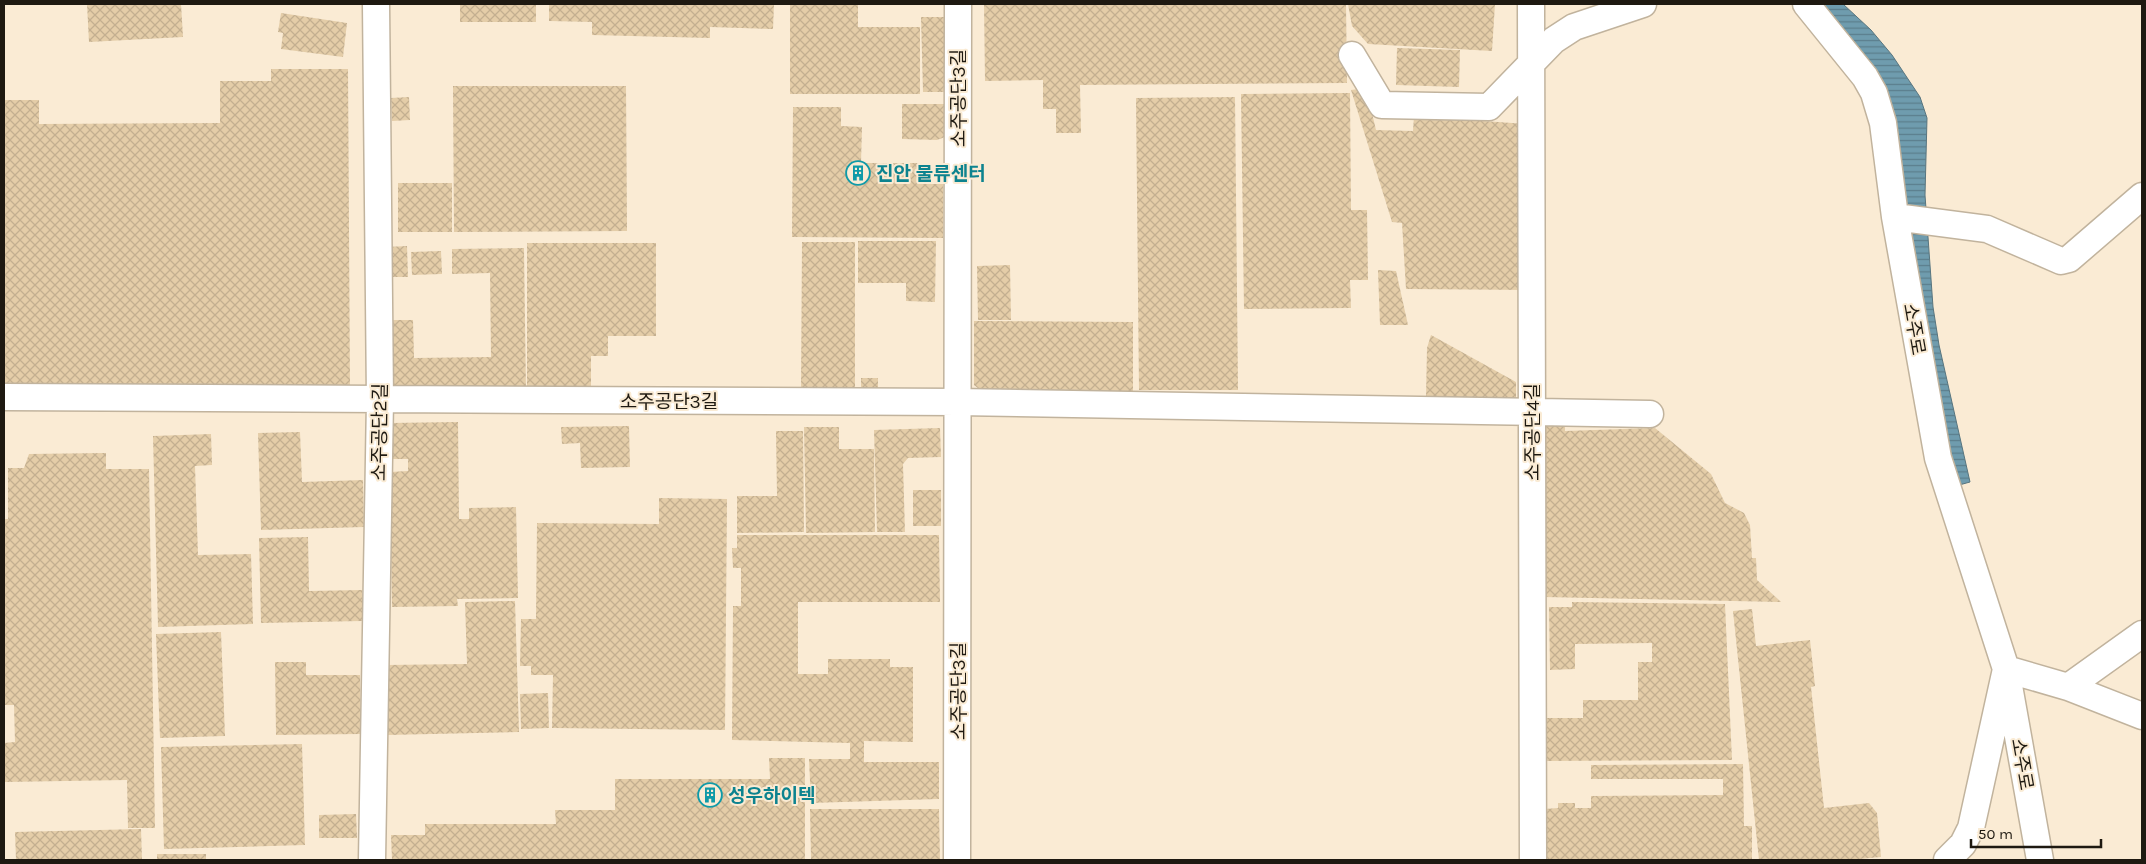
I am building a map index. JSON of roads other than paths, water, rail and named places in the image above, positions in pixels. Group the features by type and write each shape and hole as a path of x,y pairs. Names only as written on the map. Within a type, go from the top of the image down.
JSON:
{"street":[{"name":"소주공단2길","path":"372,860 380,400 376,4"},
{"name":"소주공단3길","path":"957,860 958,4"},
{"name":"소주공단4길","path":"1531,4 1534,860"},
{"path":"1352,55 1382,105 1490,107 1554,40 1574,27 1644,4"},
{"name":"소주로","path":"1806,4 1865,77 1874,93 1883,123 1895,217 1938,458 2006,669 2040,860"},
{"path":"1895,217 1987,228 2061,262 2069,259 2142,196"},
{"name":"소주공단3길","path":"4,397 958,402"},
{"path":"958,402 1650,414"},
{"path":"2068,687 2142,634"},
{"path":"1947,860 1963,844 1971,828 2006,669 2068,687 2142,716"}],"water":[{"path":"1822,4 1843,4 1871,30 1892,55 1920,97 1927,118 1925,195 1933,307 1939,345 1970,482 1952,487 1894,153"}],"place":[{"name":"진안 물류센터","path":"858,173"},
{"name":"성우하이텍","path":"710,795"}]}
